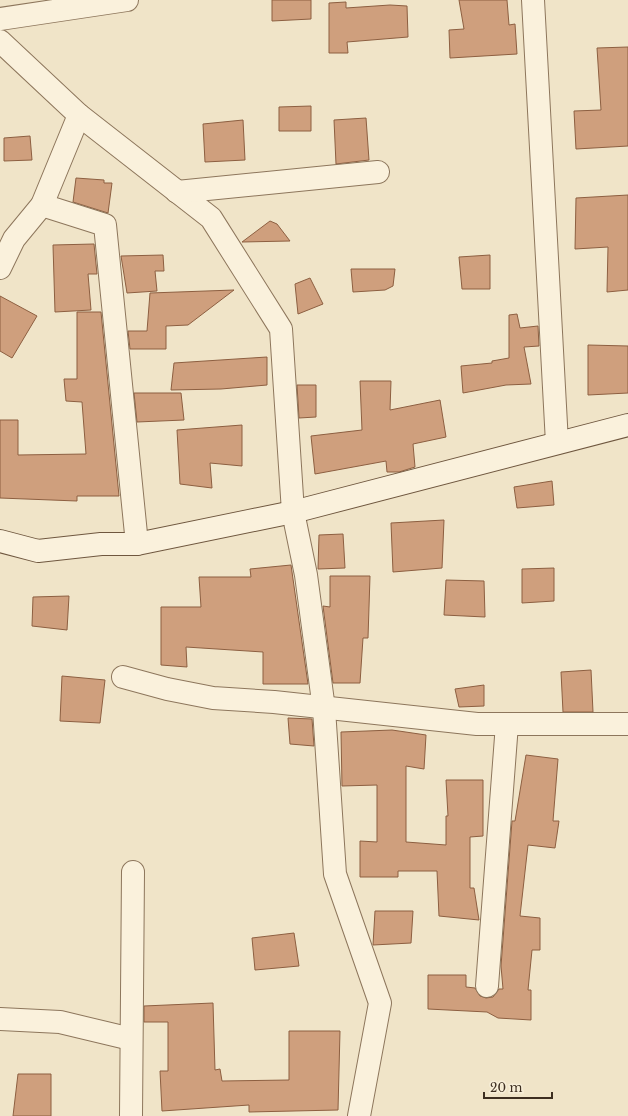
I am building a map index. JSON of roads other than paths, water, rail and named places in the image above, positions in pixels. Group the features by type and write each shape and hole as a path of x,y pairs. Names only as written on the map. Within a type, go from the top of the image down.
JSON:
{"street":[{"path":"0,19 127,0"},
{"path":"533,0 557,443"},
{"path":"0,41 79,115 211,218 280,329 293,512 306,575 324,709 335,874 380,1003 359,1116"},
{"path":"0,268 14,239 42,205 79,115"},
{"path":"177,192 378,172"},
{"path":"42,205 104,225 137,544"},
{"path":"0,541 38,551 101,544 137,544 293,512 628,424"},
{"path":"123,678 213,698 274,702 324,709 478,724 628,724"},
{"path":"488,986 507,724"},
{"path":"131,1116 132,872"},
{"path":"0,1019 60,1022 131,1039"}]}
